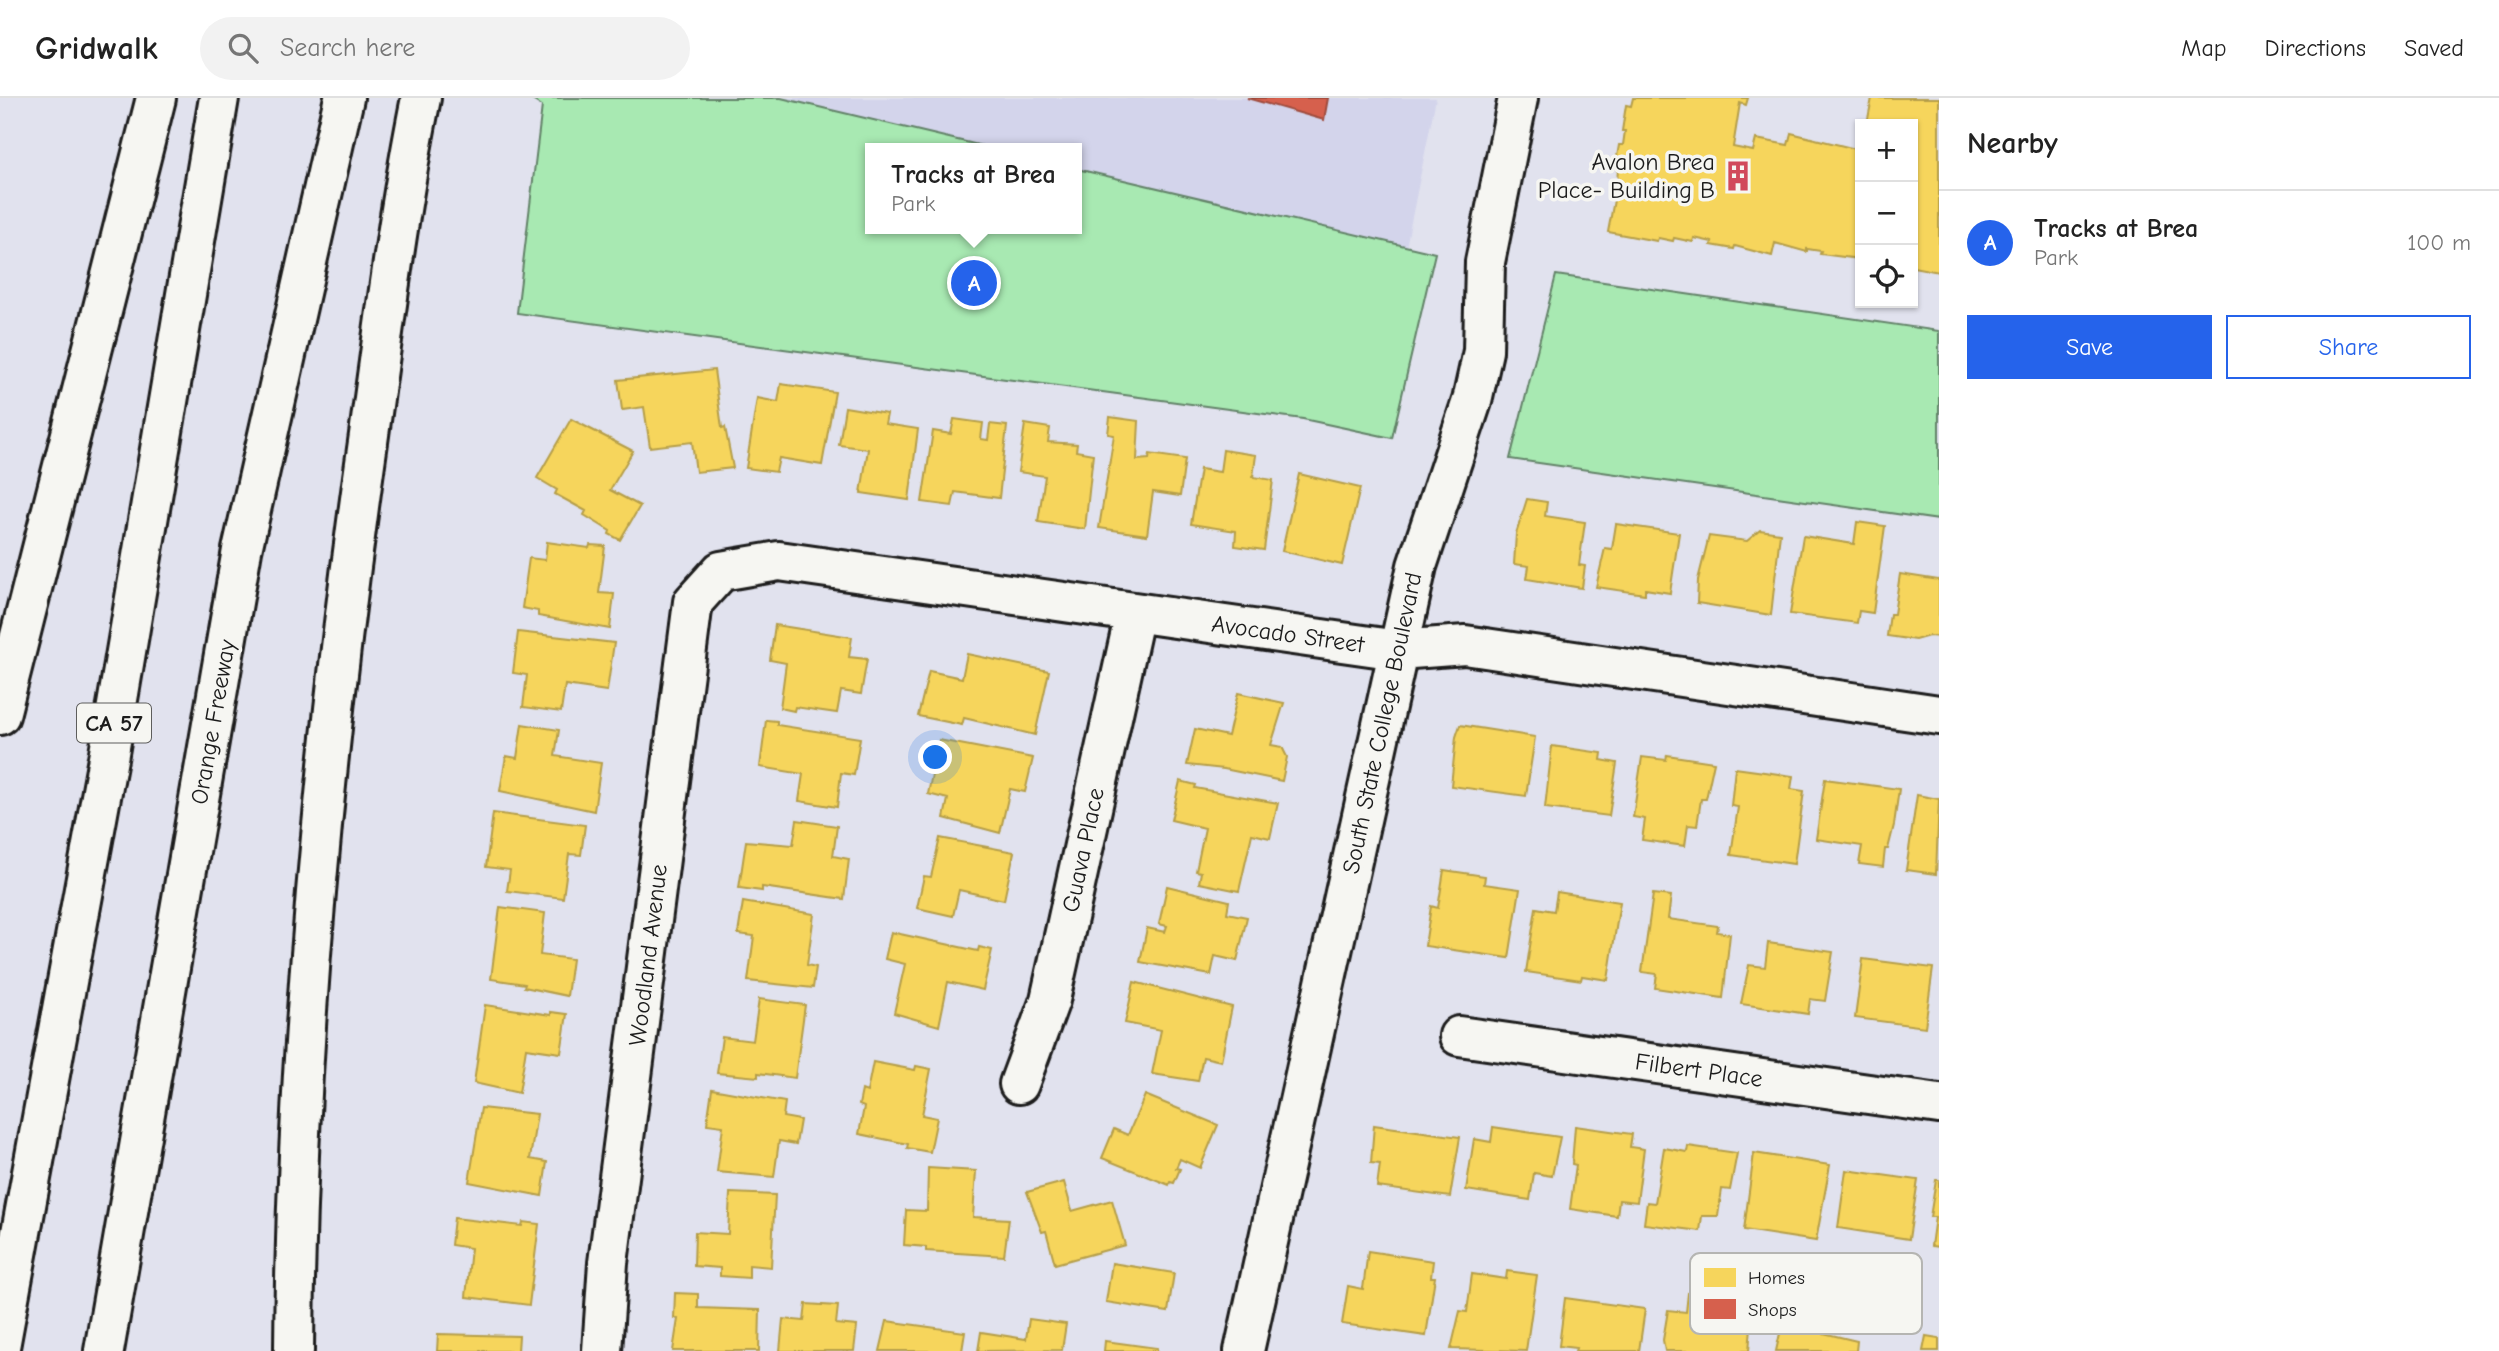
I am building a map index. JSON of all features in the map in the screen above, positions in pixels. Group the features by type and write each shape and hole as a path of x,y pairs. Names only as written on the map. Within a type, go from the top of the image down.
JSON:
{"main road":[{"path":"0,715 156,98"},
{"name":"CA 57","path":"0,1347 109,753 219,98"},
{"path":"294,1351 299,1140 340,646 405,178 421,98"},
{"name":"South State College Boulevard","path":"1244,1351 1417,566 1472,401 1483,351 1485,262 1518,98"},
{"name":"Orange Freeway","path":"104,1351 243,550 343,103"},
{"name":"Avocado Street","path":"721,570 779,561 1398,649 1465,645 1939,715"},
{"name":"Woodland Avenue","path":"602,1351 608,1263 693,602 721,570"},
{"name":"Guava Place","path":"1019,1084 1050,1000 1135,613"},
{"name":"Filbert Place","path":"1459,1036 1939,1104"}],"shaded area":[{"path":"781,98 1436,98 1406,247 1082,170 1082,143 970,143"}],"green space":[{"path":"529,98 781,98 970,143 865,143 865,234 1082,234 1082,170 1435,253 1392,438 1303,419 517,313 542,106"},
{"path":"1556,275 1939,331 1939,520 1510,459"}],"building: Homes":[{"name":"Avalon Brea Place- Building B","path":"1633,98 1748,98 1746,105 1740,103 1733,147 1753,151 1756,139 1788,145 1791,133 1855,149 1855,258 1820,254 1821,251 1807,249 1807,252 1775,243 1772,256 1735,246 1734,249 1711,245 1712,242 1694,238 1693,242 1674,238 1673,241 1658,238 1657,241 1608,232 1617,184 1618,168 1615,168 1619,145 1623,145 1625,131 1622,131 1626,105 1631,106"},
{"path":"1872,98 1939,98 1939,272 1918,268 1918,119 1868,119"},
{"path":"714,370 722,428 725,427 733,468 696,472 692,442 650,447 644,407 622,410 618,380"},
{"path":"781,384 835,392 822,465 779,458 776,472 746,468 757,398 778,402"},
{"path":"845,407 887,414 885,424 918,429 909,500 861,493 868,449 839,445"},
{"path":"1110,417 1139,421 1137,460 1149,459 1150,454 1185,459 1180,496 1153,492 1147,535 1099,528 1114,435 1108,434"},
{"path":"571,419 633,451 610,490 640,506 620,540 584,515 586,511 555,494 557,490 537,478"},
{"path":"954,419 983,423 981,439 988,440 990,424 1007,426 999,498 955,492 952,506 922,502 933,431 951,434"},
{"path":"1025,424 1050,428 1048,442 1077,444 1076,451 1093,454 1085,529 1038,522 1045,476 1018,472"},
{"path":"1223,450 1256,455 1253,477 1273,480 1264,550 1235,546 1236,531 1191,524 1200,469 1220,472"},
{"path":"1299,474 1360,488 1342,565 1282,551"},
{"path":"1527,499 1547,502 1545,516 1585,522 1579,565 1585,566 1582,588 1527,579 1529,566 1514,564 1516,534"},
{"path":"1857,522 1885,526 1873,613 1859,611 1857,623 1790,614 1803,536 1854,544"},
{"path":"1616,524 1679,533 1670,593 1645,589 1645,594 1596,587 1605,548 1612,549"},
{"path":"1760,530 1780,533 1771,615 1697,603 1698,580 1709,536 1747,541"},
{"path":"547,542 589,548 590,545 605,546 599,593 614,594 610,629 538,616 538,611 522,608 529,558 545,560"},
{"path":"1900,574 1939,580 1939,637 1929,636 1915,640 1887,636 1890,614 1894,614"},
{"path":"775,625 852,637 849,657 867,659 861,694 841,691 837,713 795,707 794,711 780,708 786,663 770,660"},
{"path":"518,632 614,643 607,691 565,685 561,712 523,707 527,675 513,673"},
{"path":"967,654 1049,671 1035,735 964,718 962,725 918,716 929,671 962,678"},
{"path":"1238,693 1284,703 1271,745 1282,747 1287,757 1282,781 1224,769 1187,765 1195,729 1228,736"},
{"path":"766,720 777,721 777,725 860,738 854,775 841,773 837,807 799,801 803,774 760,767"},
{"path":"522,724 559,730 555,756 601,763 594,811 500,791 506,756 517,758"},
{"path":"1460,725 1535,737 1526,796 1451,786 1456,737"},
{"path":"939,740 1033,758 1025,792 1010,789 1000,833 944,818 948,799 928,794"},
{"path":"1552,746 1602,753 1601,760 1617,763 1609,816 1545,808"},
{"path":"1667,755 1714,762 1706,799 1701,799 1697,826 1688,825 1685,846 1642,840 1645,819 1633,817 1642,757 1666,760"},
{"path":"1735,768 1793,776 1791,789 1804,791 1794,864 1731,855 1738,807 1731,806"},
{"path":"1825,779 1899,789 1894,825 1888,849 1885,849 1883,867 1859,864 1862,846 1816,839"},
{"path":"1180,781 1196,785 1195,788 1278,803 1270,838 1252,834 1239,891 1199,883 1201,872 1196,871 1205,828 1171,820"},
{"path":"1917,795 1939,799 1936,874 1906,870"},
{"path":"493,813 585,825 581,855 569,854 563,898 507,891 510,870 486,867"},
{"path":"797,820 837,826 833,856 849,859 844,899 762,887 762,891 739,888 746,841 793,845"},
{"path":"940,838 1014,852 1004,900 959,890 953,916 917,908 924,876 931,877"},
{"path":"1444,870 1485,876 1484,884 1520,889 1509,958 1425,946 1431,906 1438,908"},
{"path":"1167,886 1229,901 1227,913 1247,917 1237,961 1215,956 1211,975 1140,962 1147,928 1165,932 1167,926 1159,924"},
{"path":"1557,892 1620,902 1608,980 1582,976 1581,980 1526,972 1536,908 1554,911"},
{"path":"1653,894 1671,896 1668,919 1718,926 1717,932 1730,934 1723,998 1655,988 1657,974 1642,972"},
{"path":"743,902 814,914 807,965 816,967 813,988 748,981 754,936 738,934"},
{"path":"500,907 545,913 540,955 572,959 567,996 524,987 525,984 491,979"},
{"path":"891,932 978,951 979,947 992,950 983,990 948,982 939,1026 894,1013 905,964 885,959"},
{"path":"1768,943 1833,952 1825,1001 1810,999 1808,1014 1741,1004 1749,965 1765,967"},
{"path":"1863,959 1933,968 1925,1027 1855,1018"},
{"path":"1134,982 1232,1007 1221,1061 1203,1057 1198,1081 1152,1074 1161,1030 1125,1023"},
{"path":"759,999 805,1005 795,1078 758,1073 758,1077 717,1073 722,1037 753,1041"},
{"path":"485,1005 551,1015 551,1012 567,1014 561,1053 526,1048 519,1093 474,1083"},
{"path":"873,1062 915,1070 916,1066 931,1069 922,1115 937,1118 930,1152 907,1148 908,1144 859,1134 864,1107 859,1105 862,1090 867,1092"},
{"path":"712,1089 785,1102 783,1117 800,1120 796,1144 779,1141 774,1177 717,1172 723,1126 707,1124"},
{"path":"1145,1095 1218,1125 1200,1168 1180,1159 1176,1168 1180,1169 1174,1183 1170,1182 1169,1185 1102,1158 1114,1129 1128,1135"},
{"path":"481,1108 537,1114 530,1159 547,1162 542,1196 469,1182"},
{"path":"1374,1125 1460,1137 1450,1197 1377,1187 1380,1164 1371,1163"},
{"path":"1575,1126 1632,1134 1630,1147 1644,1149 1637,1202 1619,1200 1617,1216 1570,1209 1576,1165 1572,1164"},
{"path":"1493,1127 1560,1137 1552,1176 1534,1173 1530,1200 1466,1190 1474,1139 1491,1142"},
{"path":"1688,1146 1737,1153 1730,1190 1722,1189 1718,1216 1702,1216 1700,1231 1644,1224 1647,1202 1655,1203 1664,1148 1687,1152"},
{"path":"1754,1153 1830,1165 1816,1241 1744,1230"},
{"path":"928,1168 976,1171 973,1217 1009,1219 1004,1256 926,1251 926,1247 904,1245 906,1210 927,1211"},
{"path":"1846,1170 1918,1180 1909,1239 1838,1228"},
{"path":"1936,1180 1939,1180 1939,1247 1931,1246 1935,1217 1930,1217"},
{"path":"1064,1182 1072,1211 1112,1200 1125,1245 1055,1264 1046,1231 1042,1232 1027,1192"},
{"path":"730,1193 775,1195 771,1267 749,1265 749,1278 720,1276 720,1268 694,1266 695,1232 728,1234"},
{"path":"454,1218 522,1226 523,1222 539,1224 529,1305 466,1297 471,1248 451,1245"},
{"path":"1368,1251 1433,1261 1431,1277 1435,1277 1426,1336 1342,1324 1348,1286 1363,1289"},
{"path":"1112,1263 1174,1273 1168,1312 1106,1302"},
{"path":"1507,1271 1537,1275 1526,1351 1451,1349 1460,1311 1467,1312 1472,1274 1506,1279"},
{"path":"675,1293 698,1294 698,1308 760,1310 759,1351 673,1351 678,1319 674,1318"},
{"path":"1690,1293 1690,1334 1750,1334 1749,1351 1665,1351 1663,1340 1668,1310 1686,1312"},
{"path":"1565,1298 1645,1309 1639,1351 1575,1351 1576,1348 1559,1346"},
{"path":"806,1304 838,1306 836,1324 857,1326 854,1351 780,1351 783,1319 804,1321"},
{"path":"1029,1319 1066,1324 1062,1350 978,1351 981,1332 1026,1339"},
{"path":"887,1321 965,1332 962,1351 880,1351"},
{"path":"438,1334 519,1336 518,1351 437,1351"},
{"path":"1780,1334 1827,1334 1857,1341 1856,1351 1776,1351"},
{"path":"1926,1336 1939,1338 1939,1351 1923,1351"},
{"path":"1105,1341 1157,1348 1157,1351 1104,1351"}],"building: Shops":[{"path":"1247,98 1328,98 1324,120"}],"place":[{"name":"Avalon Brea Place- Building B","path":"1738,176"},
{"name":"Tracks at Brea","path":"974,283"}]}
